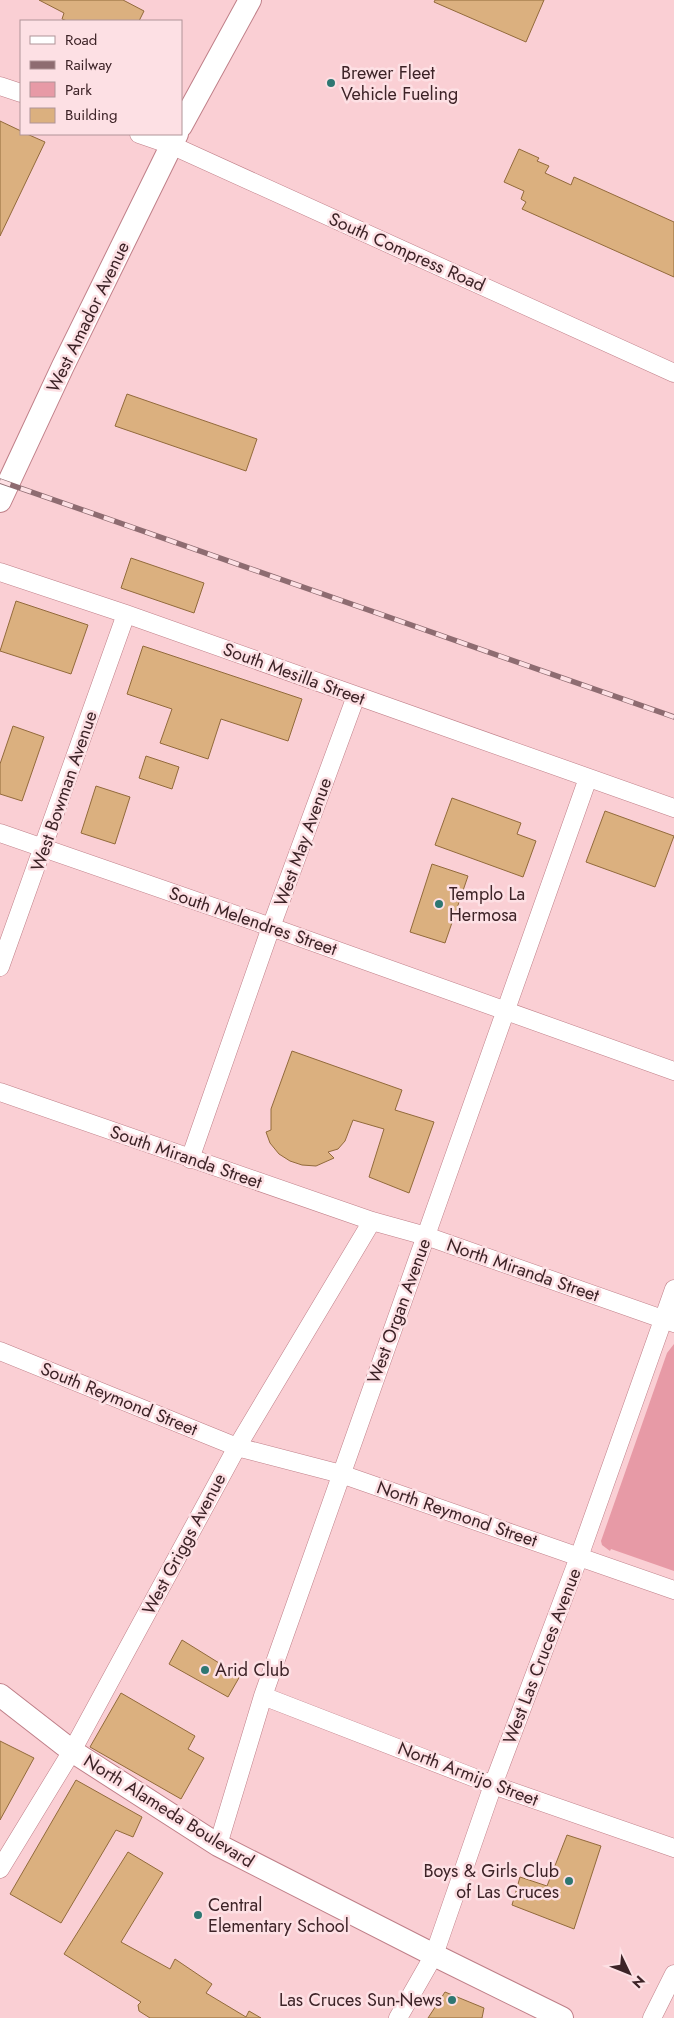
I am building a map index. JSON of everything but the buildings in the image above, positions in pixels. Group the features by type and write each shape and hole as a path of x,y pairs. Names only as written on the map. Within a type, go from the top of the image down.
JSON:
{"main road":[{"name":"West Amador Avenue","path":"182,126 250,0"},
{"name":"West Amador Avenue","path":"0,501 63,366 177,135"},
{"name":"North Alameda Boulevard","path":"0,1696 72,1751 218,1845 562,2018"}],"street":[{"path":"0,86 20,93"},
{"name":"South Compress Road","path":"177,135 674,373"},
{"name":"South Mesilla Street","path":"0,572 126,614 674,808"},
{"name":"West Bowman Avenue","path":"0,967 126,614"},
{"name":"West May Avenue","path":"190,1159 271,927 356,696"},
{"name":"West Organ Avenue","path":"218,1845 264,1696 340,1474 588,778"},
{"name":"South Melendres Street","path":"0,833 271,927 674,1071"},
{"name":"South Miranda Street","path":"0,1092 372,1221"},
{"name":"North Miranda Street","path":"372,1221 426,1236 669,1321"},
{"name":"West Griggs Avenue","path":"0,1869 72,1751 238,1447 372,1221"},
{"name":"West Las Cruces Avenue","path":"398,2018 434,1955 493,1785 669,1321 674,1289"},
{"name":"South Reymond Street","path":"0,1351 238,1447"},
{"name":"North Reymond Street","path":"238,1447 340,1474 674,1590"},
{"name":"North Armijo Street","path":"264,1696 493,1785 674,1848"},
{"path":"652,2018 674,1974"}],"green space":[{"path":"674,1344 674,1571 611,1549 610,1551 602,1545 601,1541 667,1353"}],"railway":[{"path":"0,481 674,717"}],"place":[{"name":"Brewer Fleet Vehicle Fueling","path":"331,83"},
{"name":"Templo La Hermosa","path":"439,904"},
{"name":"Arid Club","path":"205,1670"},
{"name":"Boys & Girls Club of Las Cruces","path":"569,1881"},
{"name":"Central Elementary School","path":"198,1915"},
{"name":"Las Cruces Sun-News","path":"452,2000"}]}
